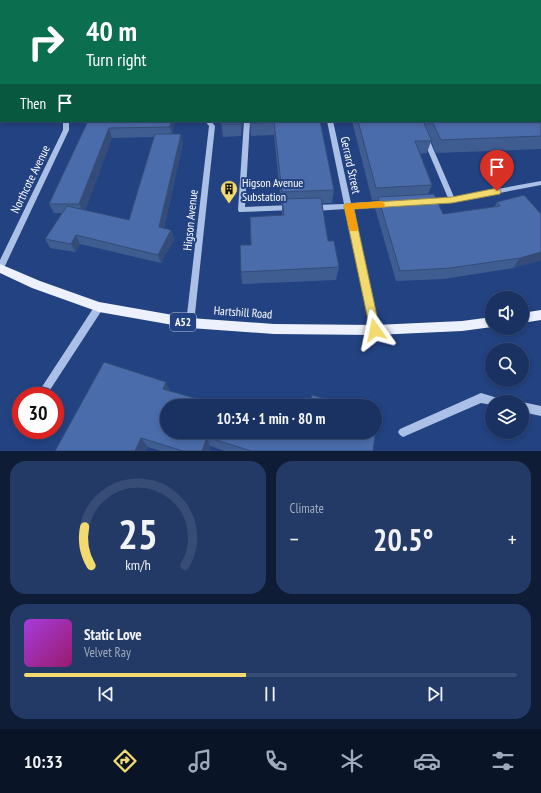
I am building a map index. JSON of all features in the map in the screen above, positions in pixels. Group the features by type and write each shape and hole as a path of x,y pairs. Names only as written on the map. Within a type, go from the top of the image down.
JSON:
{"main road":[{"name":"Hartshill Road","path":"0,268 36,285 99,307 190,323 274,329 375,330 462,326 485,323"},
{"path":"529,317 541,315"}],"street":[{"name":"Northcote Avenue","path":"0,268 66,130 66,122"},
{"name":"Higson Avenue","path":"190,323 212,126 209,122"},
{"path":"247,122 241,210 303,208"},
{"name":"Gerrard Street","path":"330,122 375,330"},
{"path":"424,135 452,200"},
{"path":"420,202 452,200 541,183"},
{"path":"310,208 396,203"},
{"path":"47,387 99,307"},
{"path":"403,432 481,398 485,399"},
{"path":"529,408 541,411"}],"building":[{"path":"88,122 171,122 170,127 109,128 79,204 49,204"},
{"path":"221,122 241,122 241,124 221,124"},
{"path":"250,122 274,122 250,123"},
{"path":"274,122 320,122 334,190 282,192"},
{"path":"358,122 423,122 432,141 415,141 432,185 376,188"},
{"path":"432,122 541,122 541,136 441,140"},
{"path":"155,134 181,134 159,227 171,230 158,255 76,235 71,244 45,239 67,206 129,220"},
{"path":"434,194 443,214 500,206 497,202 524,195 541,214 541,252 520,258 450,268 400,271 378,197"},
{"path":"321,198 328,241 334,241 339,267 241,272 240,245 251,245 250,217 284,215 282,199"},
{"path":"104,362 166,382 163,389 198,399 160,399 160,439 206,439 202,451 183,451 141,438 135,451 55,451 62,439 64,439 64,435"},
{"path":"312,395 326,399 311,399"},
{"path":"213,439 375,439 373,451 251,451"}],"slow traffic":[{"path":"353,229 349,206 381,204"}],"place":[{"name":"Higson Avenue Substation","path":"229,204"}],"route":[{"path":"375,330 349,206 452,200 497,191"}]}
